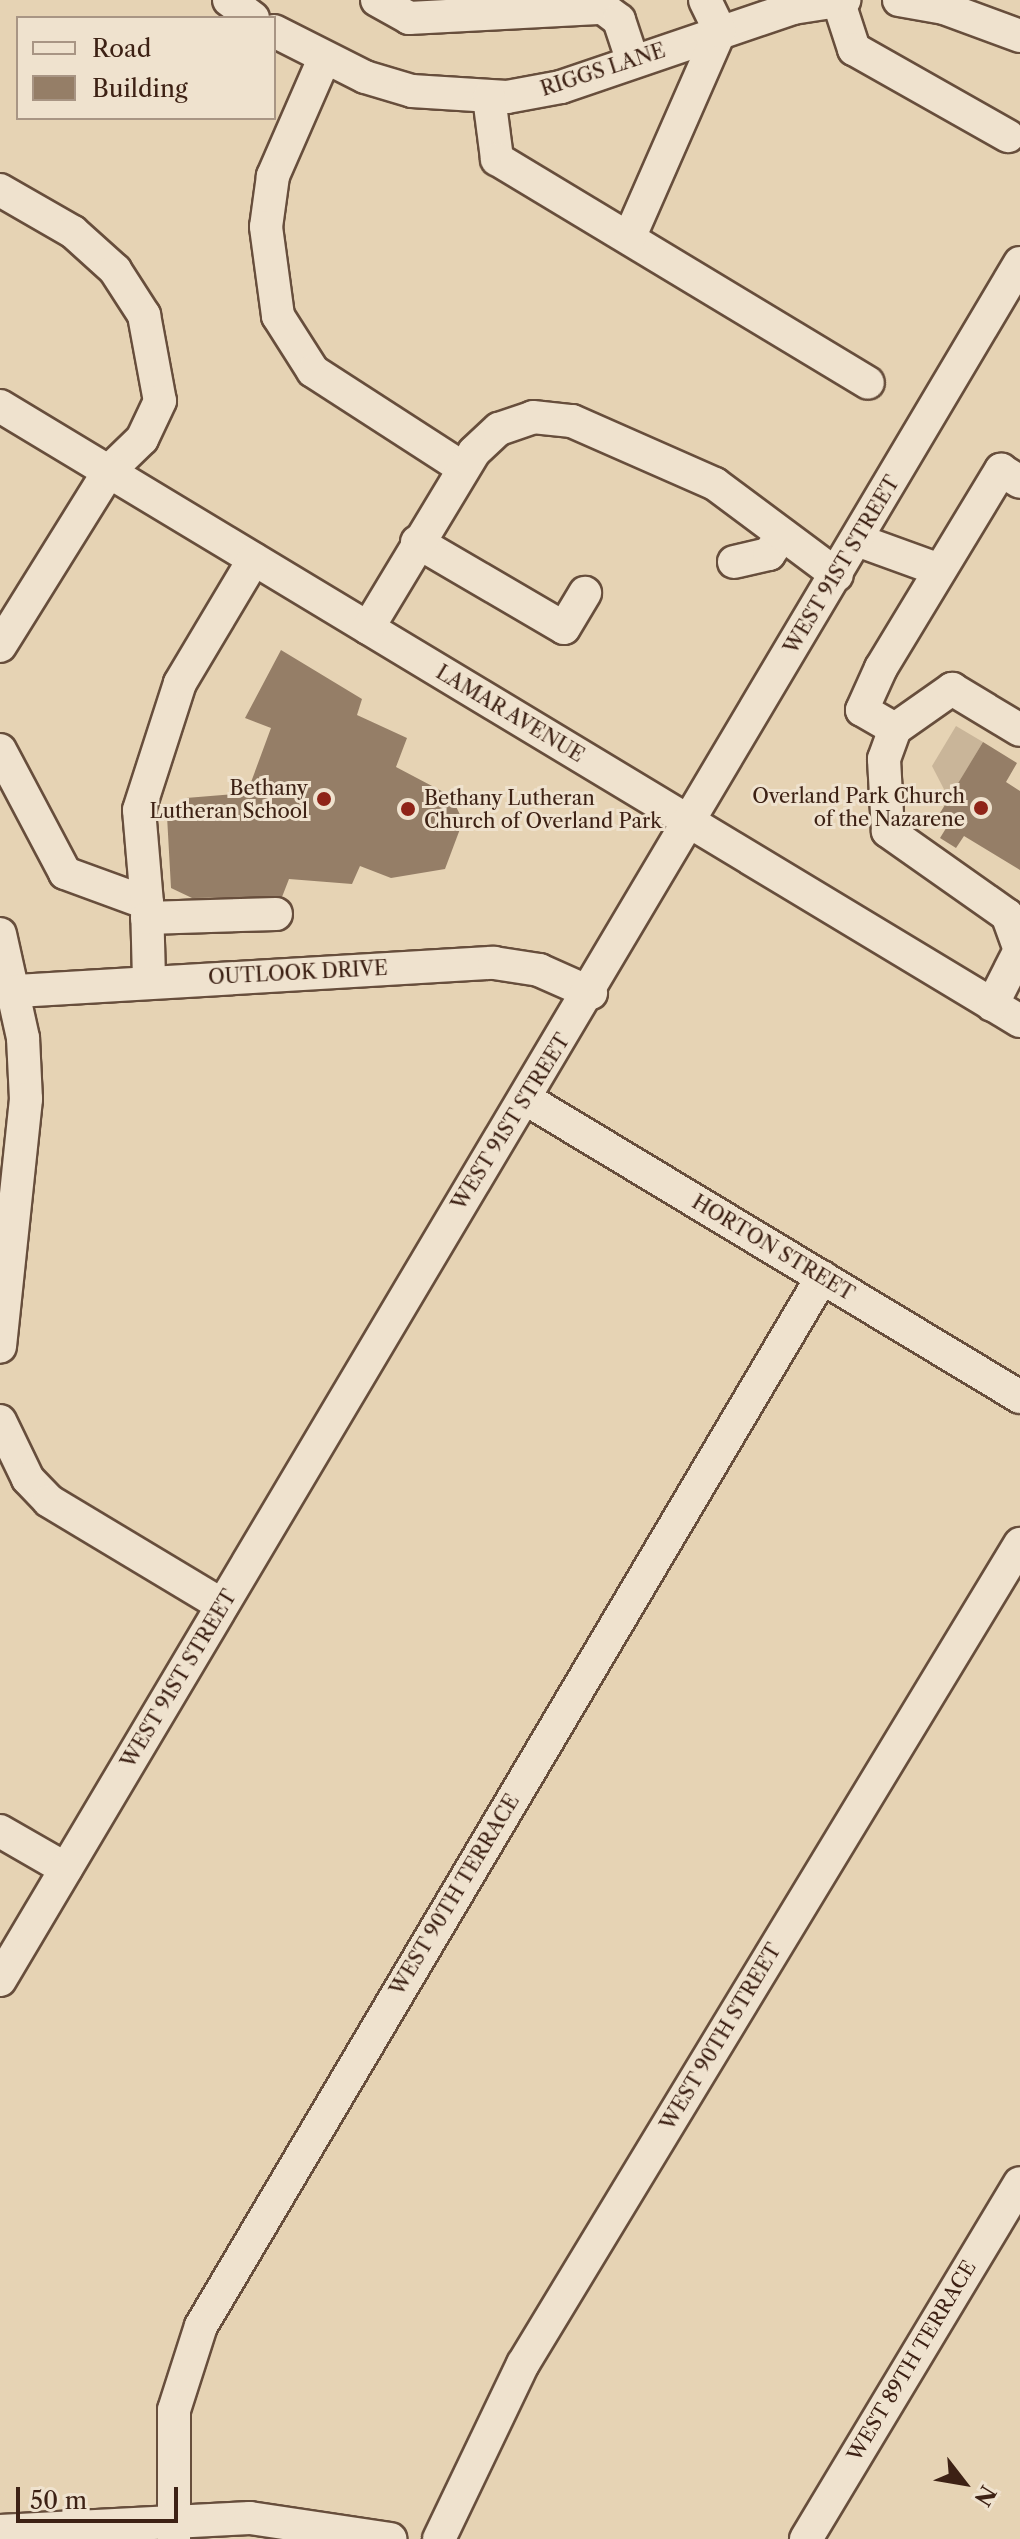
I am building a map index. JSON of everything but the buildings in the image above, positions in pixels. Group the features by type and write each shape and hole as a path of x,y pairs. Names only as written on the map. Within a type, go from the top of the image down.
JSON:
{"street":[{"path":"229,0 250,16"},
{"path":"377,0 409,18 603,8 619,20 633,62"},
{"path":"630,236 720,31 705,0"},
{"path":"840,0 854,49 1008,136"},
{"name":"RIGGS LANE","path":"276,32 324,59 412,91 489,97 561,87 720,31 840,0"},
{"path":"899,0 964,7 1020,36"},
{"path":"324,59 273,176 266,227 278,316 313,371 463,468"},
{"path":"489,97 497,159 630,236 868,383"},
{"path":"0,190 73,232 115,270 144,315 160,401 142,439 109,471 0,646"},
{"name":"WEST 91ST STREET","path":"0,1980 591,993 857,540 1016,280"},
{"name":"LAMAR AVENUE","path":"0,406 1020,1021"},
{"path":"368,628 463,468 499,429 533,417 572,421 715,484 837,575"},
{"path":"895,729 862,710 940,570 1001,470 1020,482"},
{"path":"734,562 769,554 781,536"},
{"path":"857,540 940,570"},
{"path":"417,542 564,628 585,593"},
{"path":"149,982 139,810 180,683 254,559"},
{"path":"992,1005 1020,950 1007,915 888,831 884,759 895,729 952,689 1020,730"},
{"path":"0,750 65,873 147,910 276,914"},
{"path":"0,934 7,992 23,1038 25,1157 0,1347"},
{"name":"OUTLOOK DRIVE","path":"7,992 494,963 539,970 591,993"},
{"name":"HORTON STREET","path":"526,1099 1020,1397"},
{"name":"WEST 90TH TERRACE","path":"173,2530 174,2410 201,2326 822,1277"},
{"path":"0,1421 9,1449 49,1501 222,1605"},
{"name":"WEST 90TH STREET","path":"439,2539 523,2364 1020,1544"},
{"path":"0,1831 66,1869"},
{"name":"WEST 89TH TERRACE","path":"806,2539 1020,2183"},
{"path":"0,2531 173,2530 250,2518 390,2539"}],"shaded area":[{"path":"956,726 983,742 949,799 932,766"}],"place":[{"name":"Bethany Lutheran School","path":"324,799"},
{"name":"Overland Park Church of the Nazarene","path":"981,808"},
{"name":"Bethany Lutheran Church of Overland Park","path":"408,809"}]}
